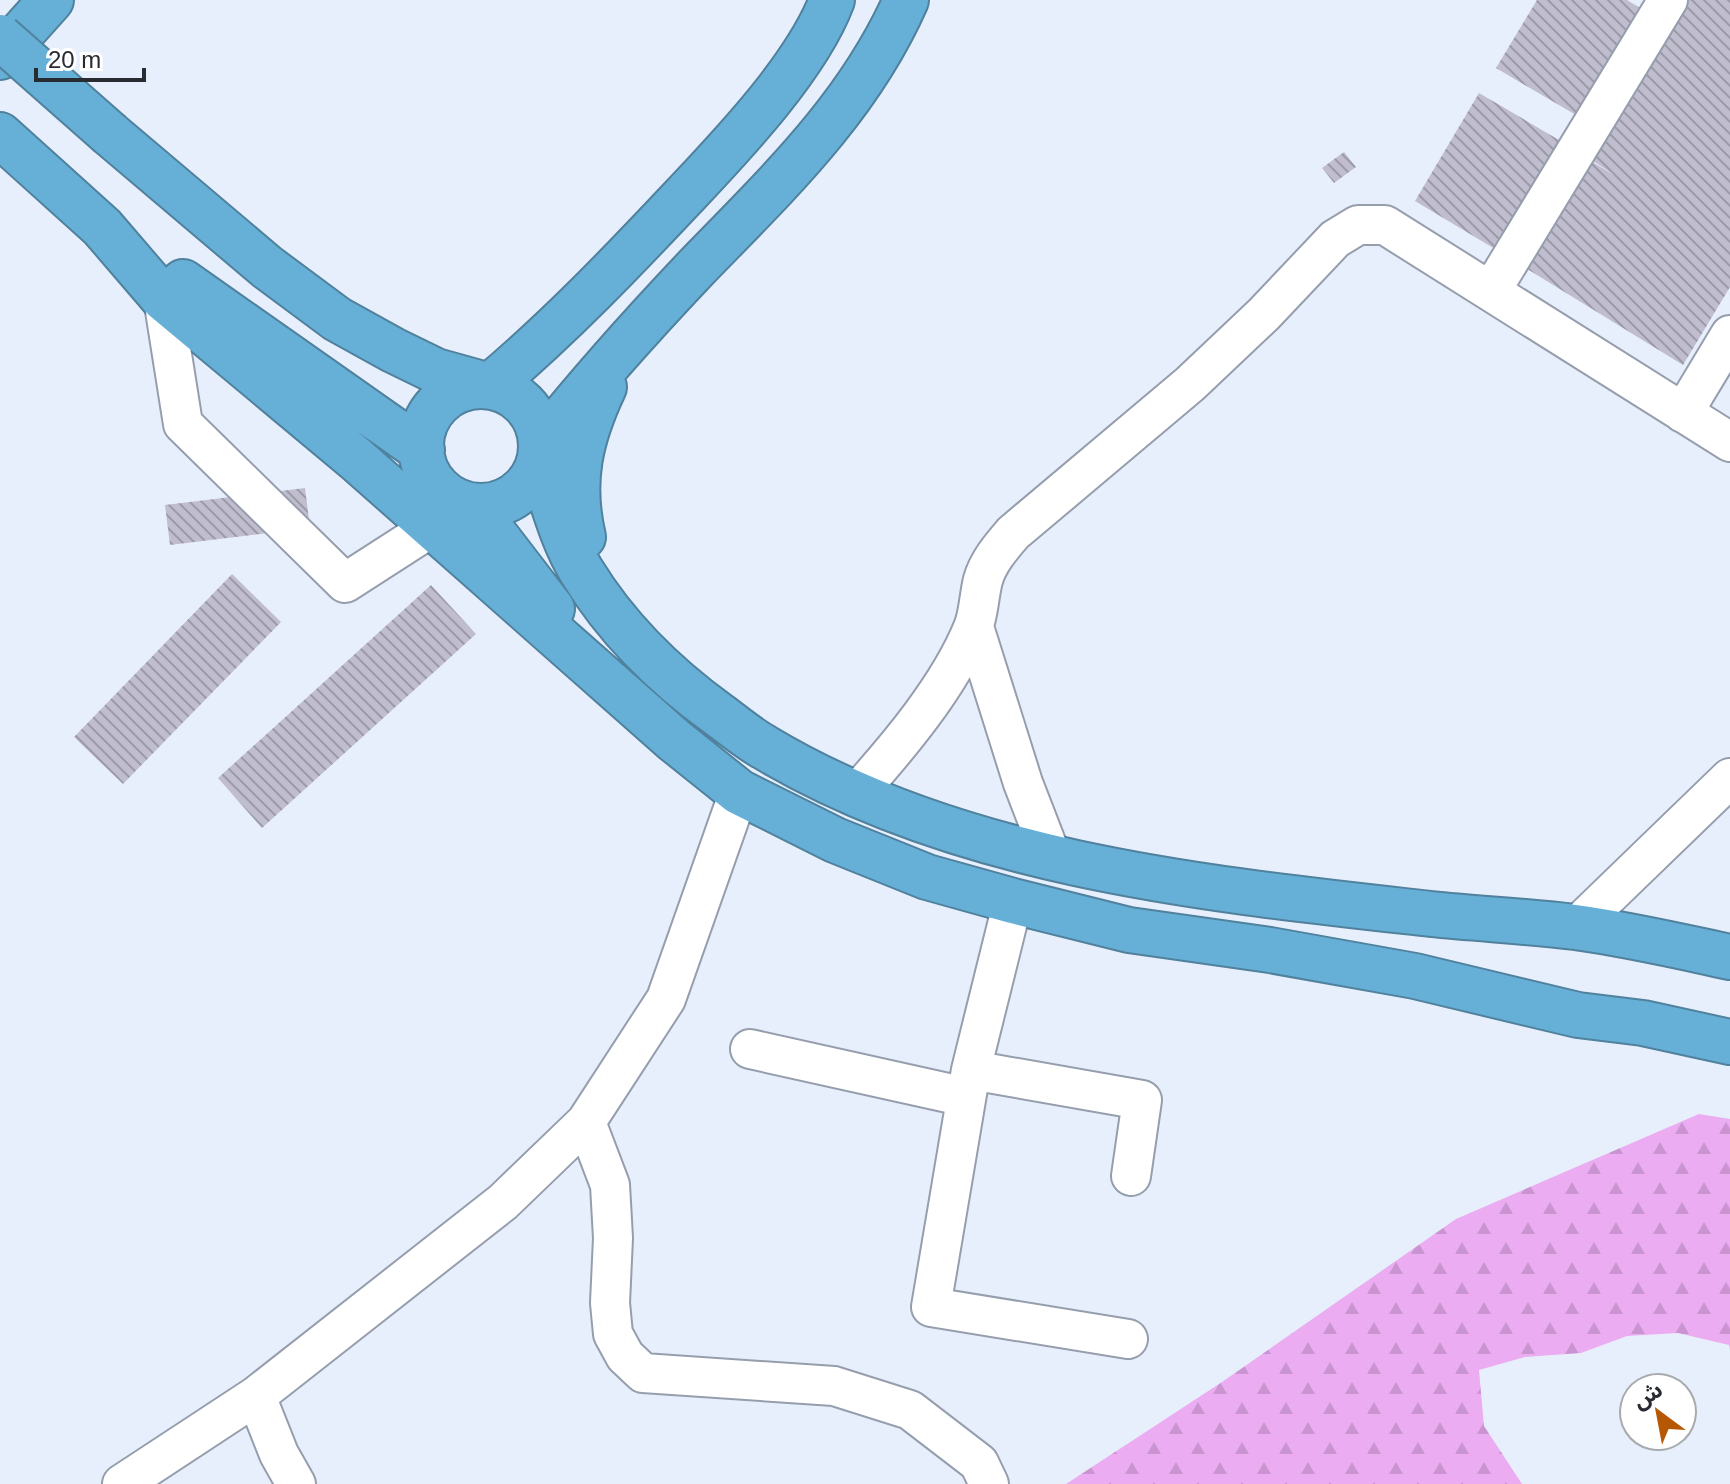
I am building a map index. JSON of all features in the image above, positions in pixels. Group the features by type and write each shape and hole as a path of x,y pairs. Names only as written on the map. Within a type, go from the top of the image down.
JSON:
{"highway":[{"path":"0,57 51,0"},
{"path":"444,514 440,491 429,476 422,450 426,423 436,407 449,395 469,387 490,386 541,343 590,295 731,146 785,79 826,18 832,0"},
{"path":"444,514 476,506 496,505 515,497 530,482 541,453 595,377 808,151 860,86 893,30 906,0"},
{"path":"0,37 267,267 337,319 436,371 509,393 526,406 537,422 541,453 581,570 602,601 648,656 702,702 763,747 856,794 947,829 1052,858 1131,874 1290,897 1576,927 1730,957"},
{"path":"0,135 102,227 422,450"},
{"path":"102,227 163,298 356,459 444,514 631,703 739,792 835,840 914,872 1013,901 1129,930 1270,950 1415,976 1578,1015 1643,1023 1730,1042"},
{"path":"602,601 576,510 582,439 603,389 655,311"},
{"path":"1578,1015 1606,1031 1730,1072"}],"street":[{"path":"1491,291 1668,0"},
{"path":"856,794 921,715 974,627 983,577 996,553 1013,533 1113,452 1190,384 1346,230 1358,225 1385,225 1730,442"},
{"path":"163,298 183,424 345,583 444,514"},
{"path":"1683,413 1730,335"},
{"path":"974,627 1023,783 1052,858"},
{"path":"1576,927 1730,778"},
{"path":"122,1484 256,1396 503,1202 586,1122 666,999 739,792"},
{"path":"1013,901 969,1083 931,1307 1128,1339"},
{"path":"750,1049 969,1083 1142,1100 1131,1176"},
{"path":"586,1122 610,1185 613,1334 625,1356 643,1373 834,1386 910,1410 979,1463 989,1484"},
{"path":"256,1396 279,1454 296,1484"}],"green space":[{"path":"1699,1114 1730,1119 1730,1350 1729,1345 1678,1333 1627,1336 1581,1353 1525,1357 1479,1370 1484,1426 1522,1484 1066,1484 1222,1382 1456,1219"}],"building":[{"path":"1537,0 1627,0 1640,8 1576,115 1496,68"},
{"path":"1688,0 1730,0 1730,287 1683,365 1524,267 1589,160 1616,176 1590,159"},
{"path":"1479,93 1559,140 1495,249 1415,201"},
{"path":"1344,152 1356,167 1334,183 1322,168"},
{"path":"305,488 310,528 170,545 165,505"},
{"path":"232,574 281,622 123,784 74,737"},
{"path":"431,585 476,634 262,828 218,778"}]}
